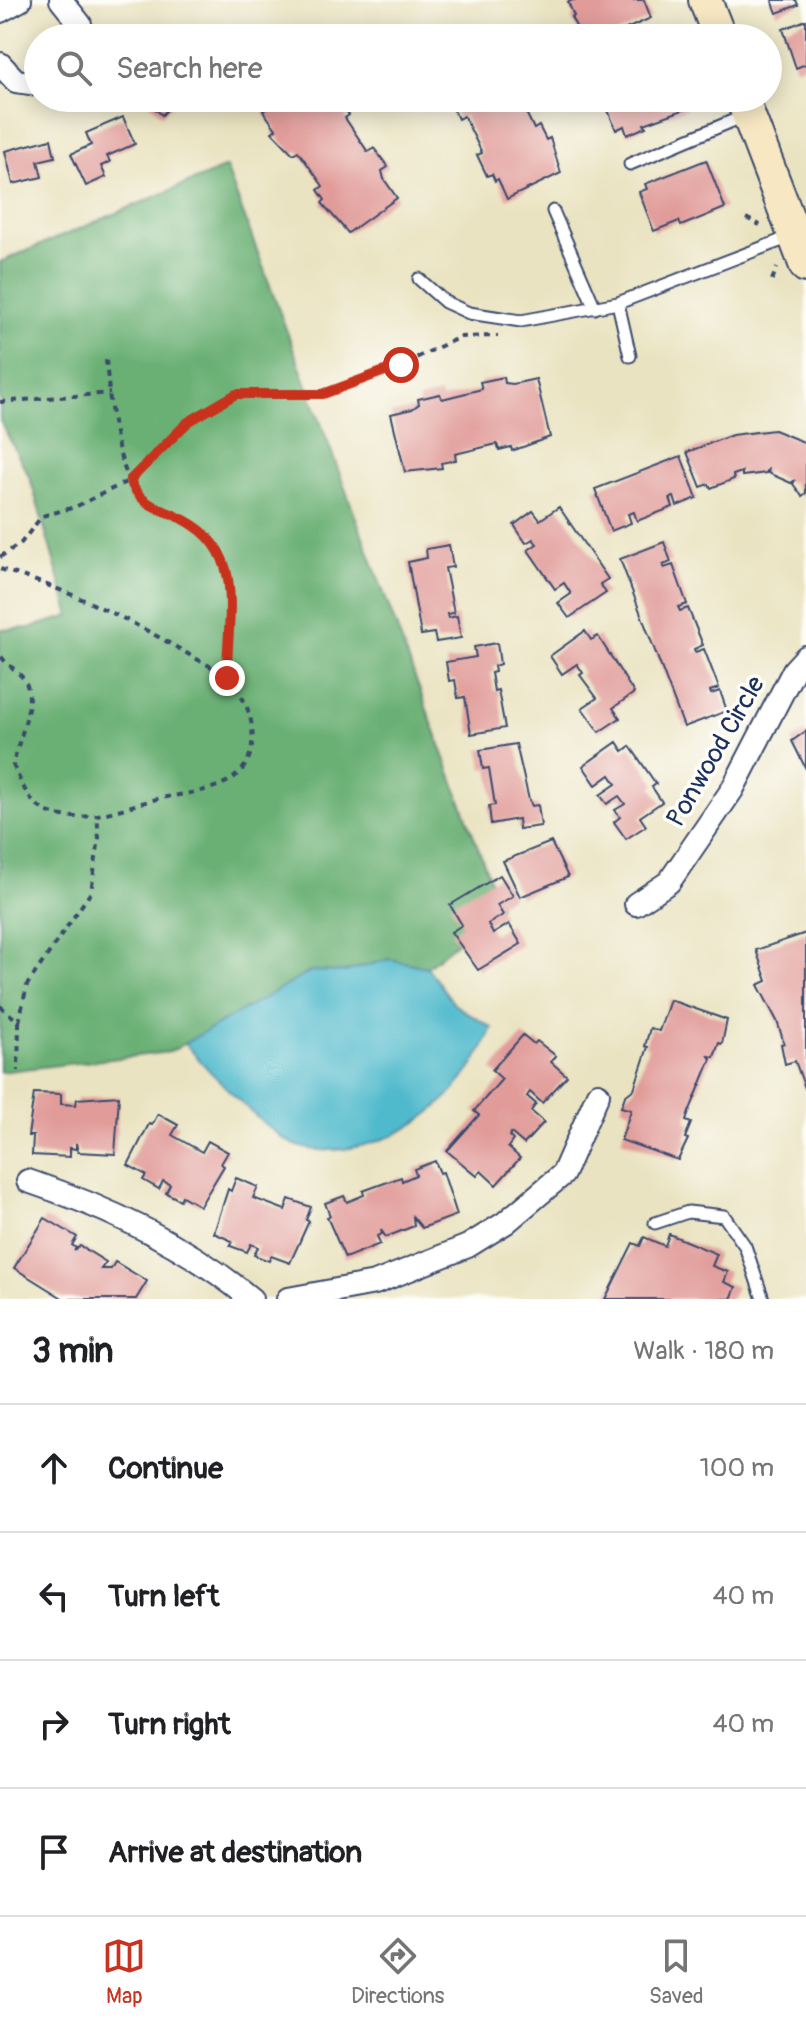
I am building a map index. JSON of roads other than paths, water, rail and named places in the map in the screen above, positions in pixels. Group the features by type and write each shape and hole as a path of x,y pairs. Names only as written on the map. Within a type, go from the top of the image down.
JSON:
{"main road":[{"path":"705,0 714,24"},
{"path":"748,112 800,233 792,267"}],"street":[{"path":"0,11 20,0"},
{"path":"61,0 80,24"},
{"path":"0,64 16,81 24,82"},
{"name":"Ponwood Circle","path":"636,904 669,882 732,790 794,670 806,657"},
{"path":"288,1299 375,1283 468,1246 505,1223 563,1174 598,1094"},
{"path":"28,1181 75,1197 214,1268 251,1299"}],"lane":[{"path":"630,164 733,112"},
{"path":"553,211 595,308"},
{"path":"419,279 445,302 496,320 521,321 618,303 800,233"},
{"path":"618,303 630,356"},
{"path":"655,1223 688,1212 724,1216 745,1246 763,1299"}],"water":[{"path":"389,959 427,967 455,1005 492,1028 482,1050 454,1090 437,1107 398,1133 344,1149 320,1150 298,1146 280,1136 251,1112 185,1043 312,971 345,972"}]}
